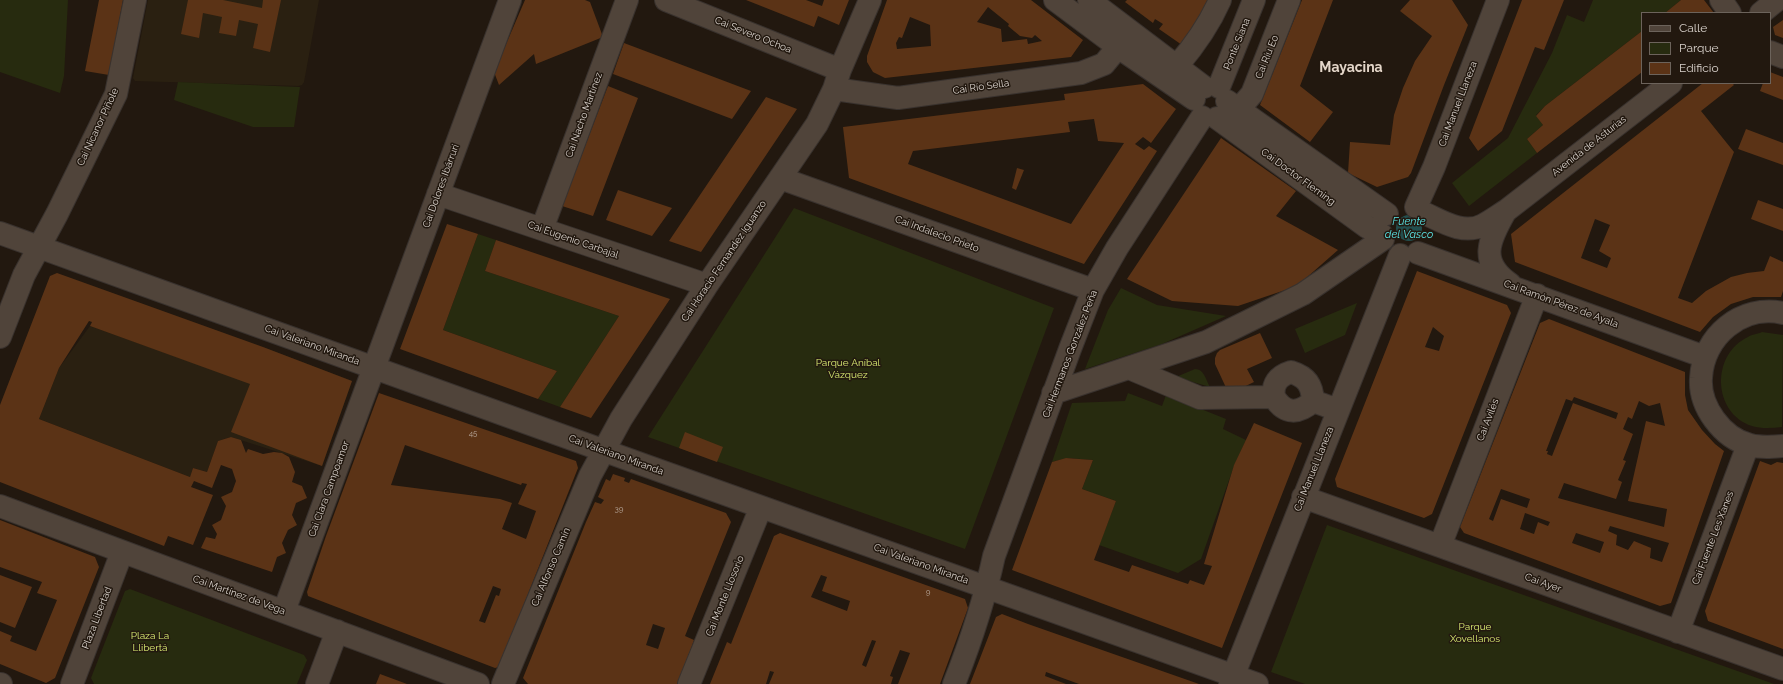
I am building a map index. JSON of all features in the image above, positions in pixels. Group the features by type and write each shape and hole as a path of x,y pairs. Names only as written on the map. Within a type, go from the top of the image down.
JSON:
{"street":[{"name":"Cai Nicanor Piñole","path":"0,337 24,275 57,214 116,94 135,0"},
{"name":"Cai Nacho Martínez","path":"542,229 627,0"},
{"name":"Cai Severo Ochoa","path":"666,0 837,80"},
{"name":"Cai Horacio Fernandez Iguanzo","path":"603,450 620,419 707,285 817,124 870,0"},
{"name":"Cai Doctor Fleming","path":"1055,0 1118,47 1214,102 1387,214"},
{"name":"Cai Doctor Fleming","path":"1089,0 1178,66 1214,102 1367,227 1382,237"},
{"path":"1178,66 1195,46 1212,19 1220,0"},
{"name":"Ponte Siana","path":"1214,102 1254,0"},
{"name":"Cai Ríu Eo","path":"1214,102 1244,101 1252,94 1289,0"},
{"name":"Cai Manuel Llaneza","path":"1421,210 1434,167 1498,0"},
{"path":"1721,0 1729,12"},
{"path":"1762,12 1777,0"},
{"name":"Cai Dolores Ibárruri","path":"375,367 509,3"},
{"name":"Cai Río Sella","path":"837,80 898,98 1081,73 1104,64 1118,47"},
{"path":"1771,52 1783,57"},
{"name":"Avenida de Asturias","path":"1421,210 1456,227 1466,229 1482,226 1507,210 1670,84"},
{"name":"Cai Hermanos González Peña","path":"954,684 976,628 988,588 994,556 1053,393 1093,290 1117,248 1214,102"},
{"name":"Cai Indalecio Prieto","path":"780,178 1093,290"},
{"name":"Cai Eugenio Carbajal","path":"438,194 707,285"},
{"path":"1400,206 1421,210 1432,228 1428,242 1409,254 1386,246 1382,237 1382,226 1387,214 1400,206"},
{"name":"Avenida de Asturias","path":"1507,210 1493,233 1489,249 1492,266 1502,278 1517,288"},
{"name":"Cai Valeriano Miranda","path":"0,233 375,367 761,508 988,588 1232,680 1257,684"},
{"path":"1053,393 1206,342 1302,294 1382,237"},
{"name":"Cai Manuel Llaneza","path":"1232,680 1338,410 1409,254"},
{"name":"Cai Ramón Pérez de Ayala","path":"1409,254 1517,288 1705,357"},
{"name":"Cai Avilés","path":"1440,546 1537,295"},
{"path":"1783,313 1773,311 1751,313 1731,322 1715,338 1705,357 1701,378 1704,400 1710,413 1714,420 1729,435 1748,445 1769,448 1783,446"},
{"name":"Cai Clara Campoamor","path":"284,611 375,367"},
{"path":"1129,368 1200,398 1274,397"},
{"path":"1291,372 1306,379 1312,389 1313,401 1306,408 1298,411 1280,406 1274,397 1273,388 1277,380 1283,375 1291,372"},
{"path":"1313,401 1338,410"},
{"name":"Cai Fuente Les Xanes","path":"1678,632 1748,445"},
{"name":"Cai Alfonso Camín","path":"502,684 590,476 603,450"},
{"name":"Cai Ayer","path":"1303,497 1783,669"},
{"name":"Cai Martínez de Vega","path":"0,506 478,684"},
{"name":"Cai Monte Llosorio","path":"689,684 761,508"},
{"name":"Plaza Libertad","path":"72,684 122,552"},
{"path":"317,684 337,631"}],"shaded area":[{"path":"148,0 319,0 304,82 302,85 298,86 135,81 133,78"},
{"path":"90,326 250,383 263,347 352,381 322,466 231,437 218,441 207,472 193,468 190,477 39,419 59,368"}],"green space":[{"path":"0,0 68,0 64,76 60,93 0,72"},
{"path":"1593,0 1681,0 1666,12 1641,12 1641,32 1545,106 1536,115 1543,125 1527,139 1537,153 1469,206 1452,183 1508,138 1552,53 1567,15 1584,22"},
{"path":"178,82 300,87 294,127 253,127 174,100"},
{"name":"Parque Aníbal Vázquez","path":"794,208 1054,308 965,549 648,437"},
{"path":"478,234 496,240 485,271 619,316 560,407 538,399 557,371 443,330"},
{"path":"1121,288 1157,305 1226,316 1162,344 1085,369 1108,310"},
{"path":"1357,303 1345,335 1305,353 1295,329"},
{"path":"1762,332 1783,335 1782,427 1763,428 1752,426 1739,419 1729,409 1723,397 1721,383 1722,369 1727,356 1736,345 1750,336"},
{"path":"1198,369 1203,373 1210,387 1176,377"},
{"path":"1128,393 1162,406 1166,395 1226,419 1223,429 1246,440 1234,466 1201,559 1178,573 1099,545 1116,501 1082,489 1093,460 1067,458 1052,462 1072,403 1125,401"},
{"name":"Parque Xovellanos","path":"1327,525 1774,684 1305,684 1271,672"},
{"name":"Plaza La Llibertá","path":"130,589 304,655 307,660 297,684 94,684 91,678 125,591"}],"water":[{"name":"Fuente del Vasco","path":"1409,215 1418,219 1422,228 1418,237 1409,241 1400,237 1396,228 1400,219"}],"building":[{"path":"99,0 123,0 109,75 85,71"},
{"path":"188,0 223,0 262,8 263,0 281,0 270,52 253,48 258,24 239,20 236,36 219,33 222,17 203,13 199,38 181,34"},
{"path":"525,0 585,0 590,2 603,37 536,64 534,54 499,85 494,72"},
{"path":"746,0 806,0 822,6 824,0 849,0 839,25 818,16 814,27"},
{"path":"887,0 1031,0 1083,40 1071,57 885,78 873,72 867,62 867,56","holes":["988,7 1009,24 1008,26 1020,36 1032,38 1035,35 1042,41 1028,44 1027,39 1002,42 1001,29 977,22","910,17 930,25 931,46 897,49 896,43 899,37 902,38"]},
{"path":"1127,0 1210,0 1182,45 1159,29 1163,24 1155,19 1153,23 1125,2"},
{"path":"1302,0 1333,0 1300,86 1333,112 1310,142 1260,105"},
{"path":"1410,0 1452,0 1468,25 1411,173 1408,177 1377,187 1348,173 1350,142 1390,145 1394,115 1403,88 1415,61 1432,36 1400,11"},
{"path":"1522,0 1564,0 1544,50 1535,47 1502,131 1478,151 1469,138"},
{"path":"1681,0 1704,0 1713,12 1666,12"},
{"path":"1783,20 1783,38 1775,35 1773,27"},
{"path":"1641,32 1641,73 1537,153 1527,139 1543,125 1536,116 1545,106"},
{"path":"624,43 751,91 732,119 613,74"},
{"path":"1771,72 1783,77 1783,100 1760,91 1763,84 1771,84"},
{"path":"1143,84 1176,109 1151,143 1143,137 1135,144 1144,150 1149,146 1157,151 1084,264 849,178 843,127 1065,100 1064,94","holes":["1094,119 1098,141 1124,143 1071,224 908,164 913,151 1070,132 1068,122"]},
{"path":"1702,84 1734,85 1701,111 1734,152 1678,298 1692,303 1706,291 1731,277 1764,271 1770,256 1783,262 1783,291 1781,297 1753,297 1731,304 1713,317 1700,332 1515,262 1511,234","holes":["1595,219 1610,225 1599,251 1611,258 1607,268 1581,258"]},
{"path":"608,86 638,98 593,216 562,206"},
{"path":"766,97 797,109 701,252 669,241"},
{"path":"1746,129 1783,143 1783,165 1738,149"},
{"path":"1221,138 1296,191 1276,216 1338,250 1297,286 1238,306 1172,301 1127,279"},
{"path":"1017,168 1024,170 1016,190 1012,188"},
{"path":"618,190 672,208 652,236 606,220"},
{"path":"1758,200 1783,209 1783,231 1751,219"},
{"path":"447,224 478,234 443,330 557,371 538,399 400,349"},
{"path":"496,240 670,299 591,418 560,407 619,316 485,271"},
{"path":"1417,271 1507,305 1511,313 1432,514 1424,518 1337,487 1335,479","holes":["1433,327 1444,336 1439,351 1425,347"]},
{"path":"57,273 263,347 352,381 322,466 231,432 250,384 90,326 92,322 89,321 59,368 39,419 190,477 193,468 207,472 218,441 231,437 241,440 246,453 248,449 263,454 274,452 282,453 289,457 295,472 292,482 302,486 307,498 296,503 292,515 297,525 288,530 282,543 286,553 277,557 272,572 201,548 206,537 215,539 217,534 212,525 221,520 226,506 221,497 232,492 236,481 232,469 221,465 212,488 194,481 191,487 213,495 193,545 168,536 164,546 0,482 0,405 50,276"},
{"path":"1549,319 1685,372 1685,395 1688,410 1702,430 1724,451 1671,603 1660,606 1464,533 1460,527 1540,323","holes":["1574,397 1618,413 1616,419 1573,403 1552,456 1547,454 1548,451 1546,451 1566,399 1572,401","1639,401 1649,406 1660,403 1665,426 1646,421 1628,501 1667,509 1664,527 1558,498 1564,483 1616,499 1622,482 1618,480 1626,461 1623,460 1633,434 1623,429 1628,417 1632,419","1501,489 1530,499 1527,508 1501,499 1493,521 1489,519","1525,513 1550,522 1548,526 1538,522 1534,534 1520,529","1610,526 1669,543 1662,562 1650,558 1651,548 1634,541 1628,550 1616,545 1617,535 1608,531","1576,533 1604,542 1600,553 1572,543"]},
{"path":"1260,333 1272,358 1247,369 1254,382 1229,394 1215,364 1217,353 1220,350"},
{"path":"379,393 576,461 578,468 499,667 495,668 308,596 307,592","holes":["405,445 521,485 522,483 527,484 518,504 536,511 526,539 502,529 512,503 500,499 391,485","493,586 501,589 499,596 496,595 485,623 479,621"]},
{"path":"1254,423 1302,443 1222,648 1012,570 1052,462 1066,458 1093,460 1082,489 1116,501 1094,560 1129,572 1132,565 1188,584 1190,580 1204,585 1212,566 1204,564 1234,465"},
{"path":"685,432 723,447 717,462 679,448"},
{"path":"1760,461 1771,465 1777,462 1783,463 1783,649 1708,621 1705,611"},
{"path":"613,474 625,478 624,481 629,483 631,479 726,513 731,522 685,636 694,640 679,684 528,684 523,678 586,522 595,502 601,504 604,500 598,497 606,479 610,481","holes":["653,624 665,628 658,649 646,645"]},
{"path":"0,520 95,557 99,567 55,678 46,683 0,664 0,631 12,636 10,641 36,651 57,600 37,593 42,582 0,567"},
{"path":"780,533 965,599 968,608 940,684 898,684 910,653 900,650 890,676 893,677 891,684 769,684 774,672 770,671 766,684 710,684 727,642 731,644 774,536","holes":["821,575 827,577 822,591 850,601 847,611 811,597","872,640 876,641 866,667 862,665"]},
{"path":"0,575 32,587 15,628 0,622"},
{"path":"1002,614 1199,684 1079,684 1046,672 1045,676 1066,684 970,684 996,617"},
{"path":"380,674 407,684 376,684"}],"district":[{"name":"Mayacina","path":"1351,68"}]}
